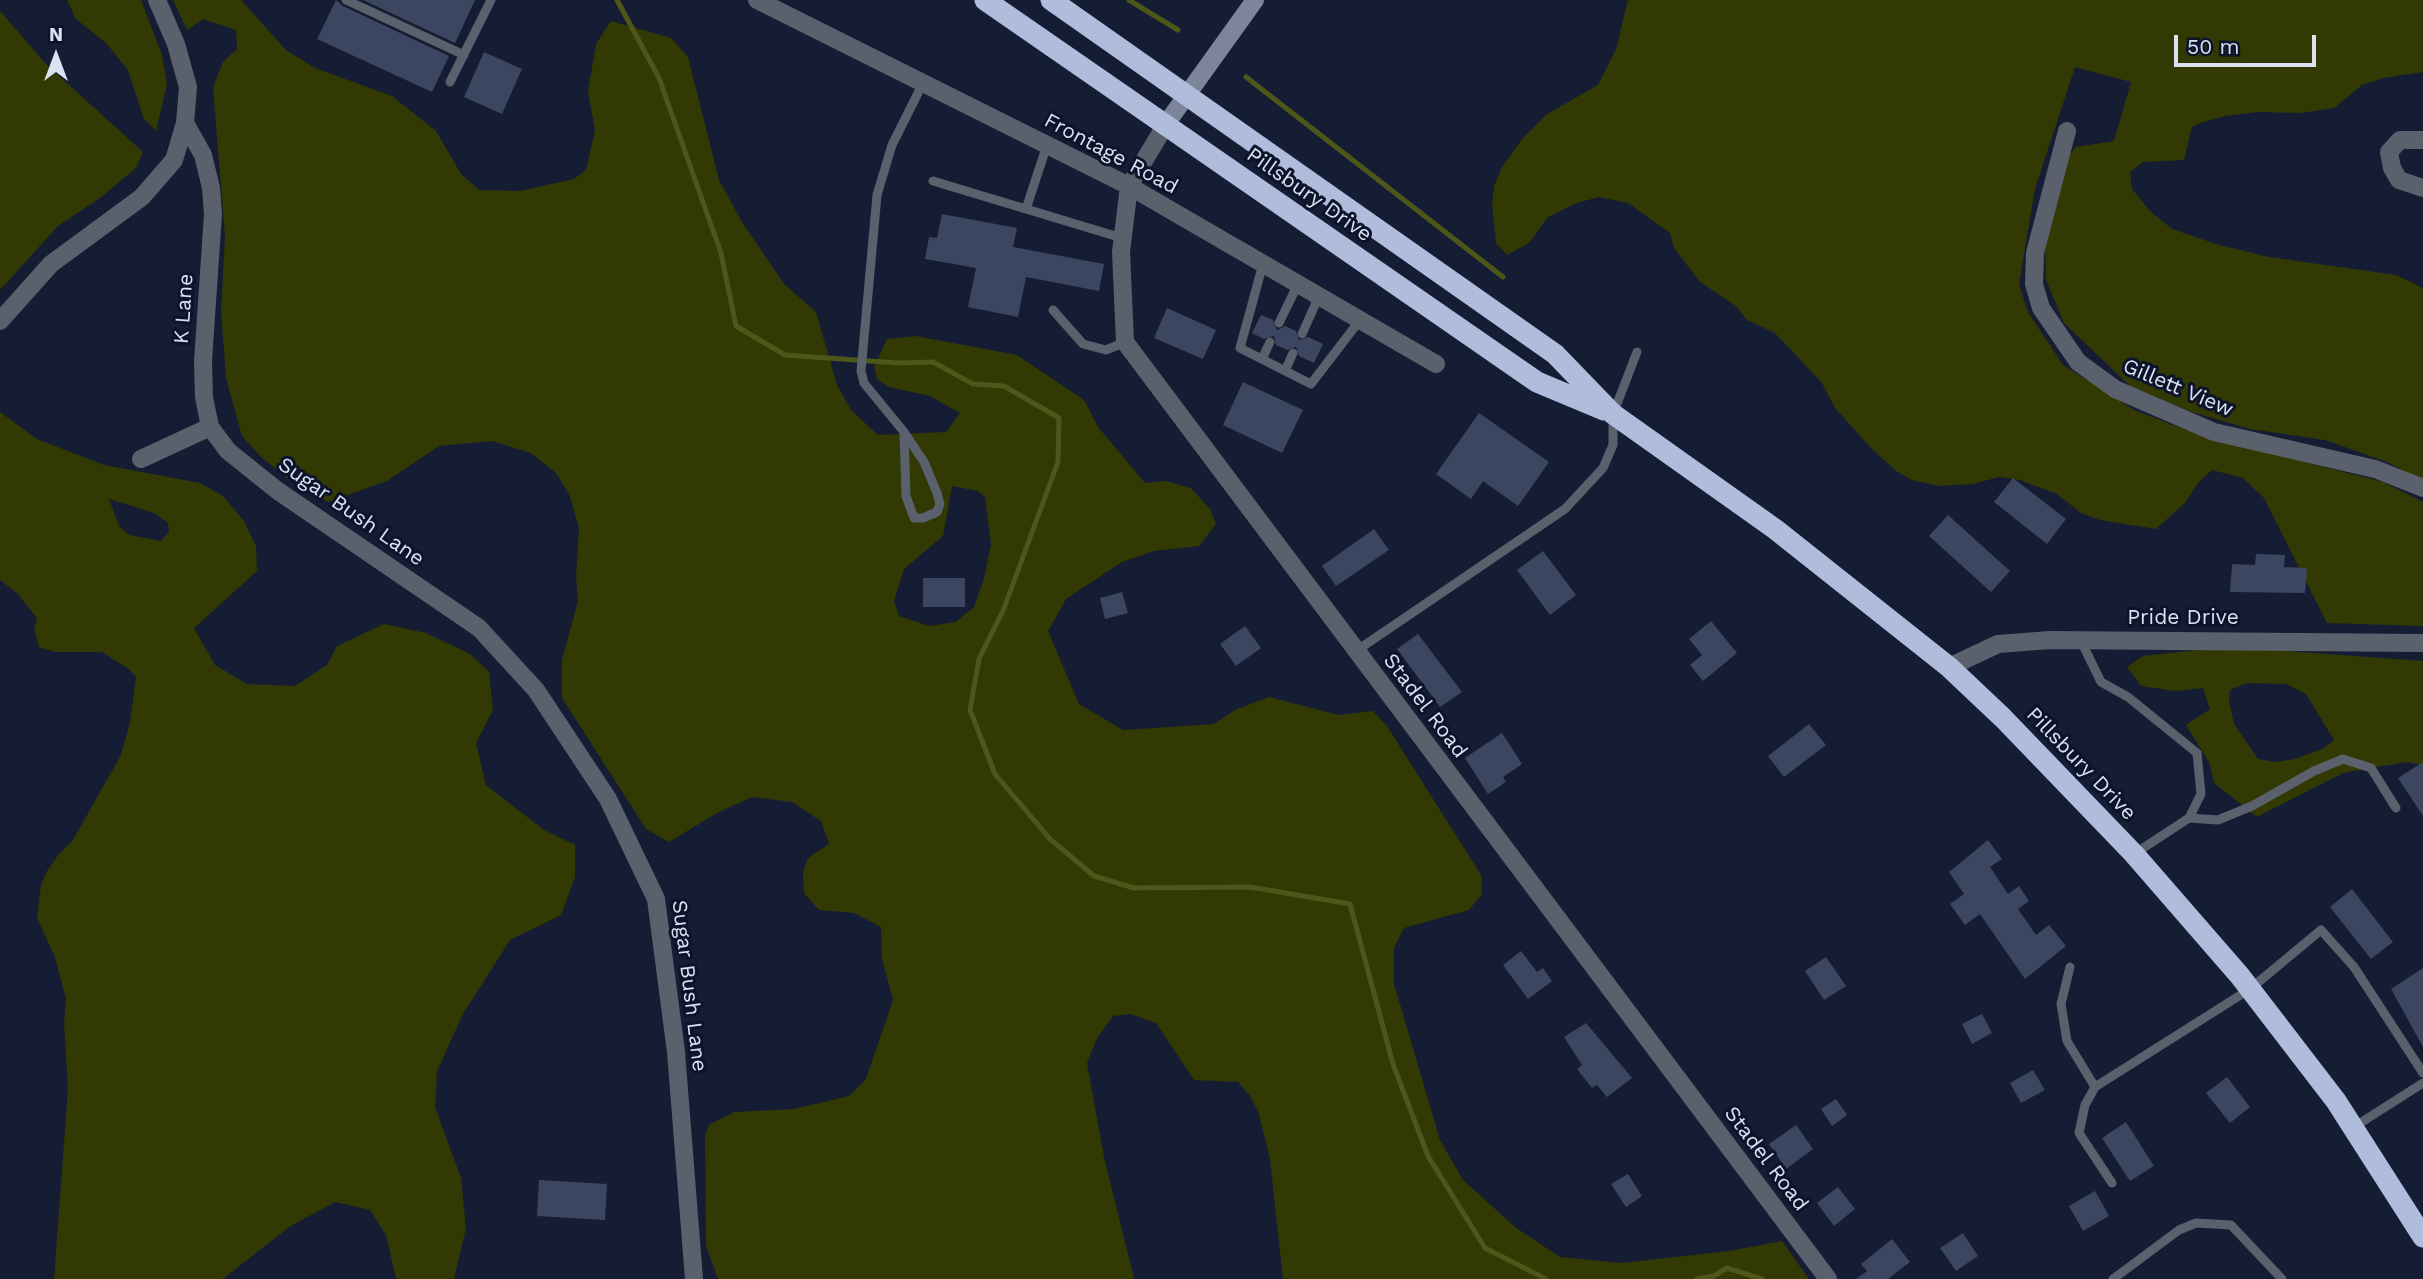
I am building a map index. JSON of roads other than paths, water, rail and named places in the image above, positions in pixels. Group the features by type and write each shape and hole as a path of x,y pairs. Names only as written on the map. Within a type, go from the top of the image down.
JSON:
{"highway":[{"name":"Pillsbury Drive","path":"985,0 1536,382 1613,414"},
{"name":"Pillsbury Drive","path":"1051,0 1555,354 1613,414 1775,529 1949,667 2003,718 2134,854 2250,989 2353,1128 2423,1237"}],"main road":[{"path":"1166,124 1255,0"}],"street":[{"path":"0,321 51,264 142,197 174,160 185,123 188,87 176,44 157,0"},
{"name":"Frontage Road","path":"757,0 1129,186 1436,364"},
{"name":"K Lane","path":"185,123 203,155 211,188 213,214 203,361 204,397 210,427"},
{"path":"1125,342 1122,238 1129,186 1166,124"},
{"name":"Gillett View","path":"2067,131 2035,253 2034,284 2041,308 2078,362 2115,388 2214,432 2375,469 2423,488"},
{"path":"2423,140 2400,140 2389,152 2392,168 2399,180 2423,188"},
{"name":"Stadel Road","path":"1125,342 1828,1279"},
{"path":"141,459 210,427"},
{"name":"Sugar Bush Lane","path":"210,427 228,451 278,491 479,628 536,690 608,799 656,899 676,1052 694,1279"},
{"name":"Pride Drive","path":"1949,667 1998,643 2423,643"}],"lane":[{"path":"346,0 464,55"},
{"path":"450,82 491,0"},
{"path":"904,432 906,496 914,518 923,518 937,512 940,504 924,462 904,432 864,383 861,371 877,195 891,145 923,83"},
{"path":"1026,209 1047,145"},
{"path":"933,181 1122,238"},
{"path":"1264,264 1240,348 1311,384 1360,320"},
{"path":"1279,323 1298,284"},
{"path":"1302,334 1318,296"},
{"path":"1053,310 1083,344 1106,350 1125,342"},
{"path":"1262,359 1270,342"},
{"path":"1356,651 1565,509 1603,468 1613,445 1613,414 1637,352"},
{"path":"1285,371 1293,353"},
{"path":"2081,641 2101,682 2128,697 2197,753 2201,794 2189,818 2134,854"},
{"path":"2189,818 2218,820 2343,760 2371,768 2396,808"},
{"path":"2112,1183 2079,1133 2085,1105 2095,1087 2250,989 2321,930 2354,967 2423,1073"},
{"path":"2070,967 2061,1004 2067,1041 2095,1087"},
{"path":"2353,1128 2423,1083"},
{"path":"2113,1279 2179,1230 2196,1223 2231,1225 2282,1279"}],"waterway":[{"path":"617,0 659,78 721,253 736,326 785,355 898,363 933,362 973,384 1004,386 1059,418 1058,462 1003,611 979,659 970,710 995,774 1050,839 1094,876 1134,888 1250,887 1350,904 1393,1064 1428,1156 1485,1248 1546,1279"},
{"path":"1129,0 1178,30"},
{"path":"1246,77 1503,277"},
{"path":"1697,1279 1714,1276 1727,1268 1762,1279"}]}
